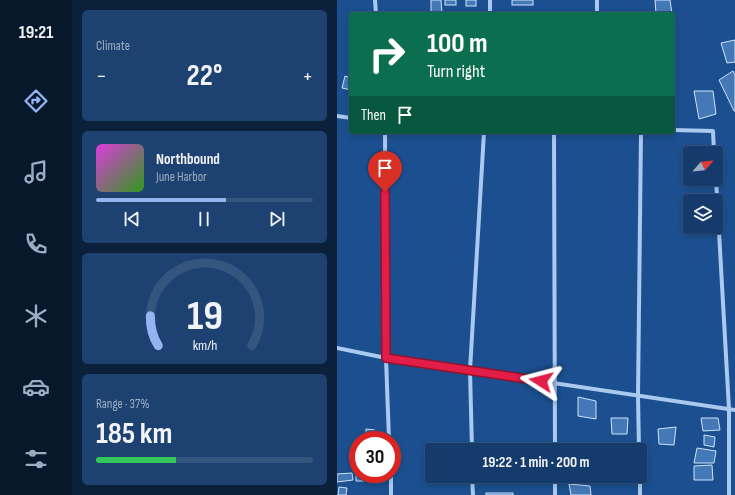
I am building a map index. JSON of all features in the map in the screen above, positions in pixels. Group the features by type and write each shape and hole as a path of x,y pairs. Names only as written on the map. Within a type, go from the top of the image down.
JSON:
{"street":[{"path":"375,0 376,12"},
{"path":"490,0 490,12"},
{"path":"597,0 597,12"},
{"path":"337,116 349,118"},
{"path":"675,130 713,131 714,146"},
{"path":"385,134 386,358 389,431"},
{"path":"472,443 470,370 484,134"},
{"path":"554,134 555,443"},
{"path":"639,443 641,134"},
{"path":"716,186 729,409 729,495"},
{"path":"337,348 386,358 735,410"},
{"path":"391,483 391,495"},
{"path":"472,483 473,495"},
{"path":"555,483 555,495"},
{"path":"640,483 640,495"}],"building":[{"path":"431,0 441,0 442,12 431,12"},
{"path":"445,0 456,0 456,5 445,5"},
{"path":"466,0 476,0 476,6 466,6"},
{"path":"512,0 533,0 533,5 512,5"},
{"path":"655,0 670,0 672,12 656,12"},
{"path":"735,40 735,62 727,63 721,43"},
{"path":"733,71 735,75 735,111 719,80"},
{"path":"345,76 349,77 349,90 342,88"},
{"path":"694,91 713,91 716,114 699,119"},
{"path":"578,397 596,401 596,419 578,416"},
{"path":"611,418 628,418 627,434 612,434"},
{"path":"701,418 718,418 720,430 703,431"},
{"path":"676,427 674,445 659,444 658,429"},
{"path":"366,429 375,430 375,431 366,431"},
{"path":"704,435 715,437 714,447 704,445"},
{"path":"697,448 716,451 714,463 694,463"},
{"path":"712,465 713,480 694,480 694,466"},
{"path":"349,473 349,480 337,482 337,474"},
{"path":"569,484 590,486 591,495 571,495"},
{"path":"339,487 347,488 346,495 338,495"},
{"path":"486,493 513,493 513,495 486,495"}],"route":[{"path":"385,192 386,358 541,381"}]}
